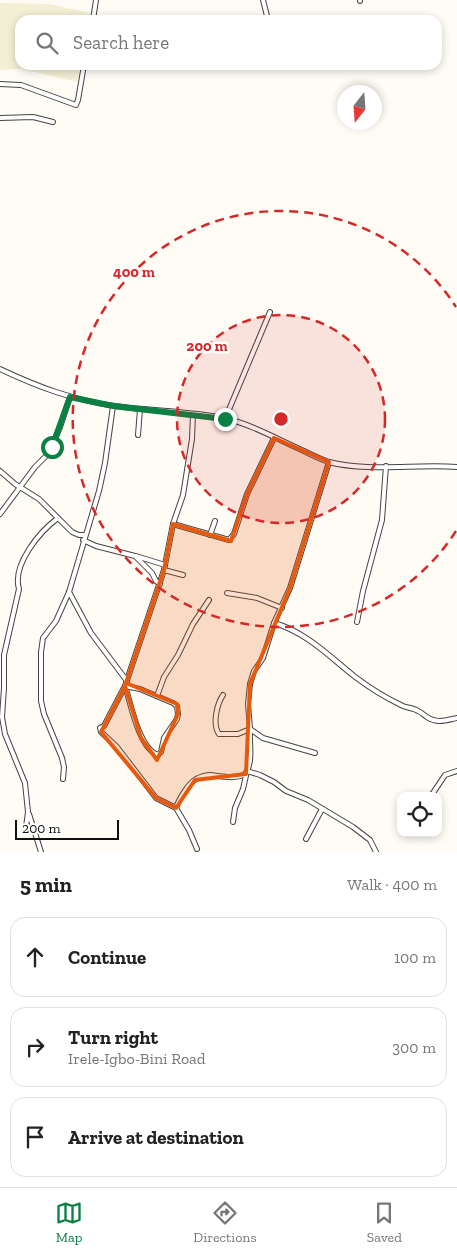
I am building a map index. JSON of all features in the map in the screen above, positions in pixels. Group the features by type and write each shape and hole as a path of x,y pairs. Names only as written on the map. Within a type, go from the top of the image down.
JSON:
{"street":[{"path":"94,15 96,0"},
{"path":"263,0 267,15"},
{"path":"0,84 21,85 76,105 83,70"},
{"path":"0,118 33,117 53,122"},
{"path":"225,419 270,312"},
{"path":"0,369 30,383 70,397 113,406 225,419 328,462 386,466 457,467"},
{"path":"0,514 34,467 49,453 70,397"},
{"path":"64,779 62,758 44,714 40,689 43,638 56,621 69,592 103,477 113,406"},
{"path":"138,435 140,409"},
{"path":"193,414 192,439 183,495 173,524 160,584 126,684 104,726 100,728 101,732 117,747 156,798 176,808 189,830 197,849"},
{"path":"173,524 228,540 232,538 247,494 274,438"},
{"path":"234,822 235,808 243,790 250,750 248,743 250,729 248,704 250,684 254,671 263,658 274,623 294,578 328,462"},
{"path":"357,622 363,591 382,520 386,466"},
{"path":"0,471 15,484 40,498 75,534 96,546 135,556 183,575"},
{"path":"26,827 28,812 25,783 6,734 2,717 2,653 19,589 17,583 19,566 32,546 58,518"},
{"path":"210,535 216,521"},
{"path":"135,556 160,584"},
{"path":"69,592 91,633 126,684 141,738 152,753 156,755 161,752 164,738 178,714 177,706 126,684"},
{"path":"227,593 257,598 282,608"},
{"path":"157,696 164,677 178,655 193,624 209,600"},
{"path":"274,623 289,627 304,636 354,676 402,706 417,710 429,719 437,721 448,721 457,718"},
{"path":"223,695 216,710 217,730 220,734 238,734 250,729"},
{"path":"250,729 263,738 315,753"},
{"path":"434,792 445,776 457,771"},
{"path":"176,808 194,780 210,775 238,776 244,775 247,772"},
{"path":"247,772 266,778 286,791 302,797 364,834 374,845 376,852"},
{"path":"306,839 322,809"},
{"path":"28,812 33,822 41,852"}],"highlighted area":[{"path":"274,438 329,462 290,588 250,684 246,774 195,780 176,808 156,798 101,732 125,686 141,738 157,760 178,714 177,704 126,683 164,570 173,524 231,541 247,494"}],"shaded area":[{"path":"0,3 49,4 91,13 91,15 15,15 15,69 0,70"},
{"path":"26,70 80,70 77,82"}],"route":[{"path":"52,447 70,397 113,406 225,419"}]}
